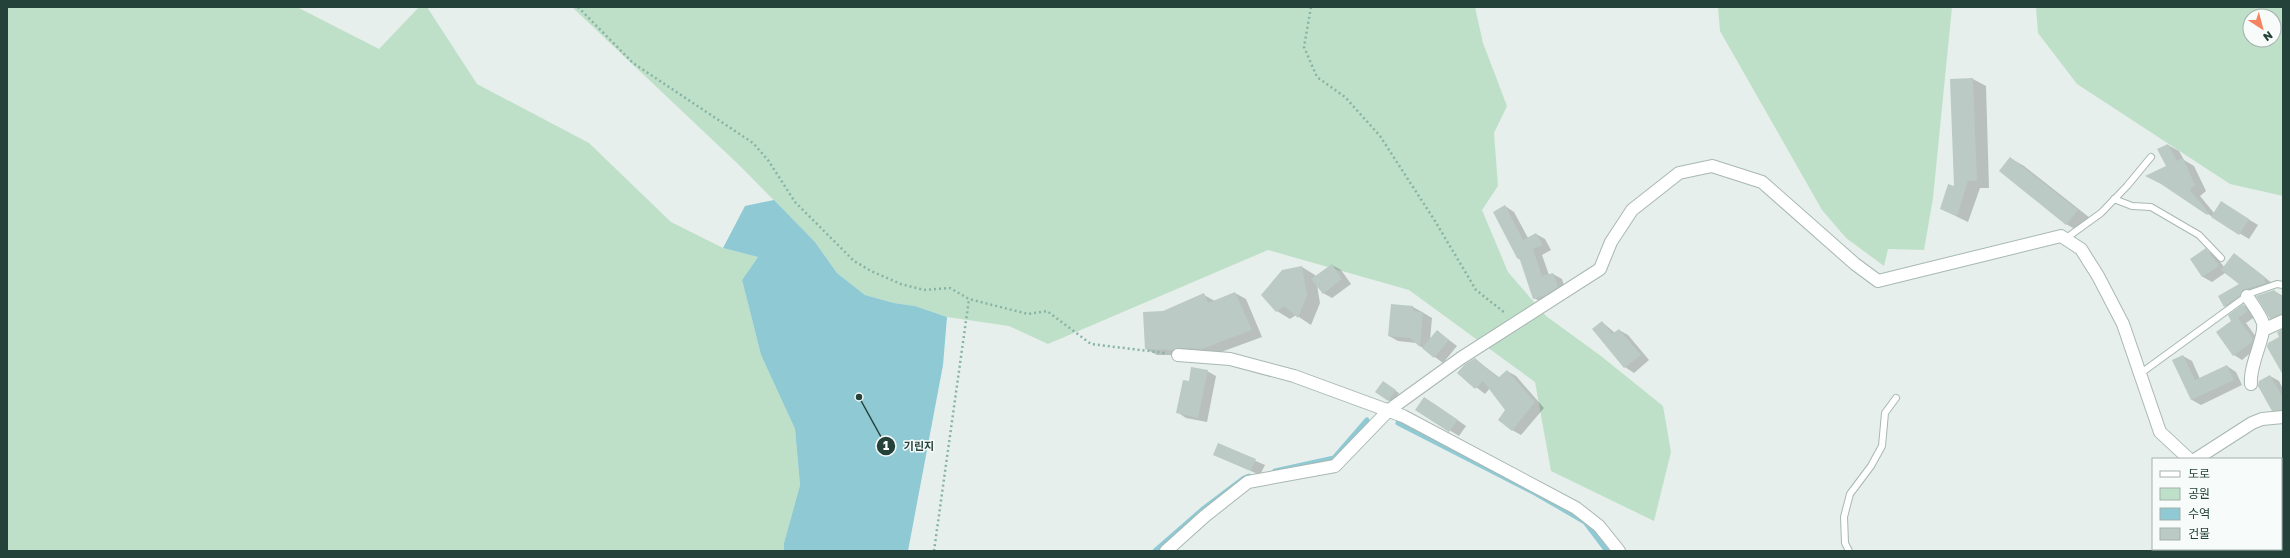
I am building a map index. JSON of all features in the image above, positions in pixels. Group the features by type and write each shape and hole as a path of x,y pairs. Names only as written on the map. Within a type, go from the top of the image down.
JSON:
{"street":[{"path":"1166,551 1205,516 1248,482 1335,466 1389,410 1428,384 1461,358 1600,269 1611,242 1632,210 1679,173 1712,166 1762,182 1855,264 1878,281 2061,236 2081,249 2098,276 2123,324 2160,432 2188,458"},
{"path":"2247,296 2263,324 2263,330 2252,365 2251,384"},
{"path":"2263,330 2283,321"},
{"path":"1178,354 1230,359 1294,376 1403,416 1576,508 1599,526 1619,551"},
{"path":"2198,458 2262,418 2283,418"}],"lane":[{"path":"2065,239 2101,213 2151,158"},
{"path":"2114,199 2132,206 2151,207 2199,235 2221,258"},
{"path":"2141,374 2247,296 2277,284 2283,285"},
{"path":"1849,551 1845,543 1844,516 1850,494 1871,466 1882,446 1886,414 1896,398"}],"path":[{"path":"578,7 633,63 753,142 768,160 795,202 854,261 872,272 901,284 924,290 950,288 969,299 1028,314 1047,311 1091,344 1178,354"},
{"path":"1311,7 1304,47 1316,77 1345,97 1380,136 1435,221 1476,290 1516,323"},
{"path":"934,551 969,299"}],"green space":[{"path":"7,7 297,7 379,49 419,7 427,7 477,84 589,143 671,222 723,248 758,257 742,280 761,355 795,429 800,485 784,543 784,551 7,551"},
{"path":"572,7 1475,7 1483,43 1507,106 1494,133 1498,186 1482,210 1508,272 1546,316 1601,356 1663,406 1671,452 1654,521 1551,471 1535,382 1409,290 1268,250 1048,344 1009,326 947,317 915,306 894,303 865,295 837,273 815,242 739,165"},
{"path":"1718,7 1952,7 1933,198 1924,250 1888,249 1884,266 1846,238 1822,210 1720,31"},
{"path":"2036,7 2283,7 2283,196 2230,184 2077,84 2038,33"}],"water":[{"path":"774,200 815,242 837,273 865,295 894,303 915,306 947,317 943,365 908,551 784,551 784,543 800,485 795,429 761,355 742,280 758,257 723,248 745,206"}],"building":[{"path":"1973,78 1977,181 1968,181 1957,216 1940,209 1948,184 1954,186 1950,79"},
{"path":"2168,144 2177,161 2183,158 2195,185 2190,190 2209,213 2207,215 2161,184 2145,176 2166,166 2157,149"},
{"path":"2010,157 2078,210 2066,225 1999,171"},
{"path":"2221,201 2249,219 2239,235 2211,217"},
{"path":"1505,205 1523,240 1536,233 1543,245 1533,249 1542,276 1553,273 1558,287 1546,295 1533,299 1519,257 1517,258 1493,212"},
{"path":"2206,248 2219,266 2202,277 2190,259"},
{"path":"2234,253 2266,278 2264,280 2266,283 2243,290 2240,296 2224,307 2218,296 2239,284 2221,270"},
{"path":"1332,264 1342,279 1323,294 1311,279"},
{"path":"1302,266 1307,295 1298,318 1284,306 1276,312 1261,295 1282,270"},
{"path":"2274,290 2283,298 2283,314 2270,319 2256,296"},
{"path":"1235,292 1252,330 1202,349 1145,349 1143,312 1163,311 1204,293 1208,303"},
{"path":"1391,304 1413,306 1413,311 1423,312 1420,347 1410,338 1388,336"},
{"path":"2243,304 2248,311 2238,318 2253,339 2252,342 2233,356 2216,332 2231,321 2228,315"},
{"path":"1602,321 1612,334 1619,329 1641,355 1624,368 1592,329"},
{"path":"2283,329 2283,375 2267,347 2268,343 2279,337 2277,332"},
{"path":"1437,330 1449,340 1434,358 1422,348"},
{"path":"2183,355 2195,380 2227,365 2234,380 2191,400 2172,360"},
{"path":"1475,358 1498,378 1507,370 1535,402 1512,431 1498,420 1505,410 1483,381 1475,389 1457,373 1465,364"},
{"path":"1191,367 1208,370 1198,418 1176,413 1183,380 1189,381"},
{"path":"2270,375 2283,398 2283,410 2272,411 2258,386 2259,381"},
{"path":"1383,381 1396,390 1388,401 1375,392"},
{"path":"1424,397 1458,420 1449,432 1415,410"},
{"path":"1218,443 1256,459 1251,471 1213,455"}],"waterway":[{"path":"1275,471 1334,458 1367,420"},
{"path":"1398,423 1535,493 1585,522 1607,551"},
{"path":"1155,551 1203,509 1244,478 1249,476"}],"place":[{"name":"기린지","path":"859,397"}]}
